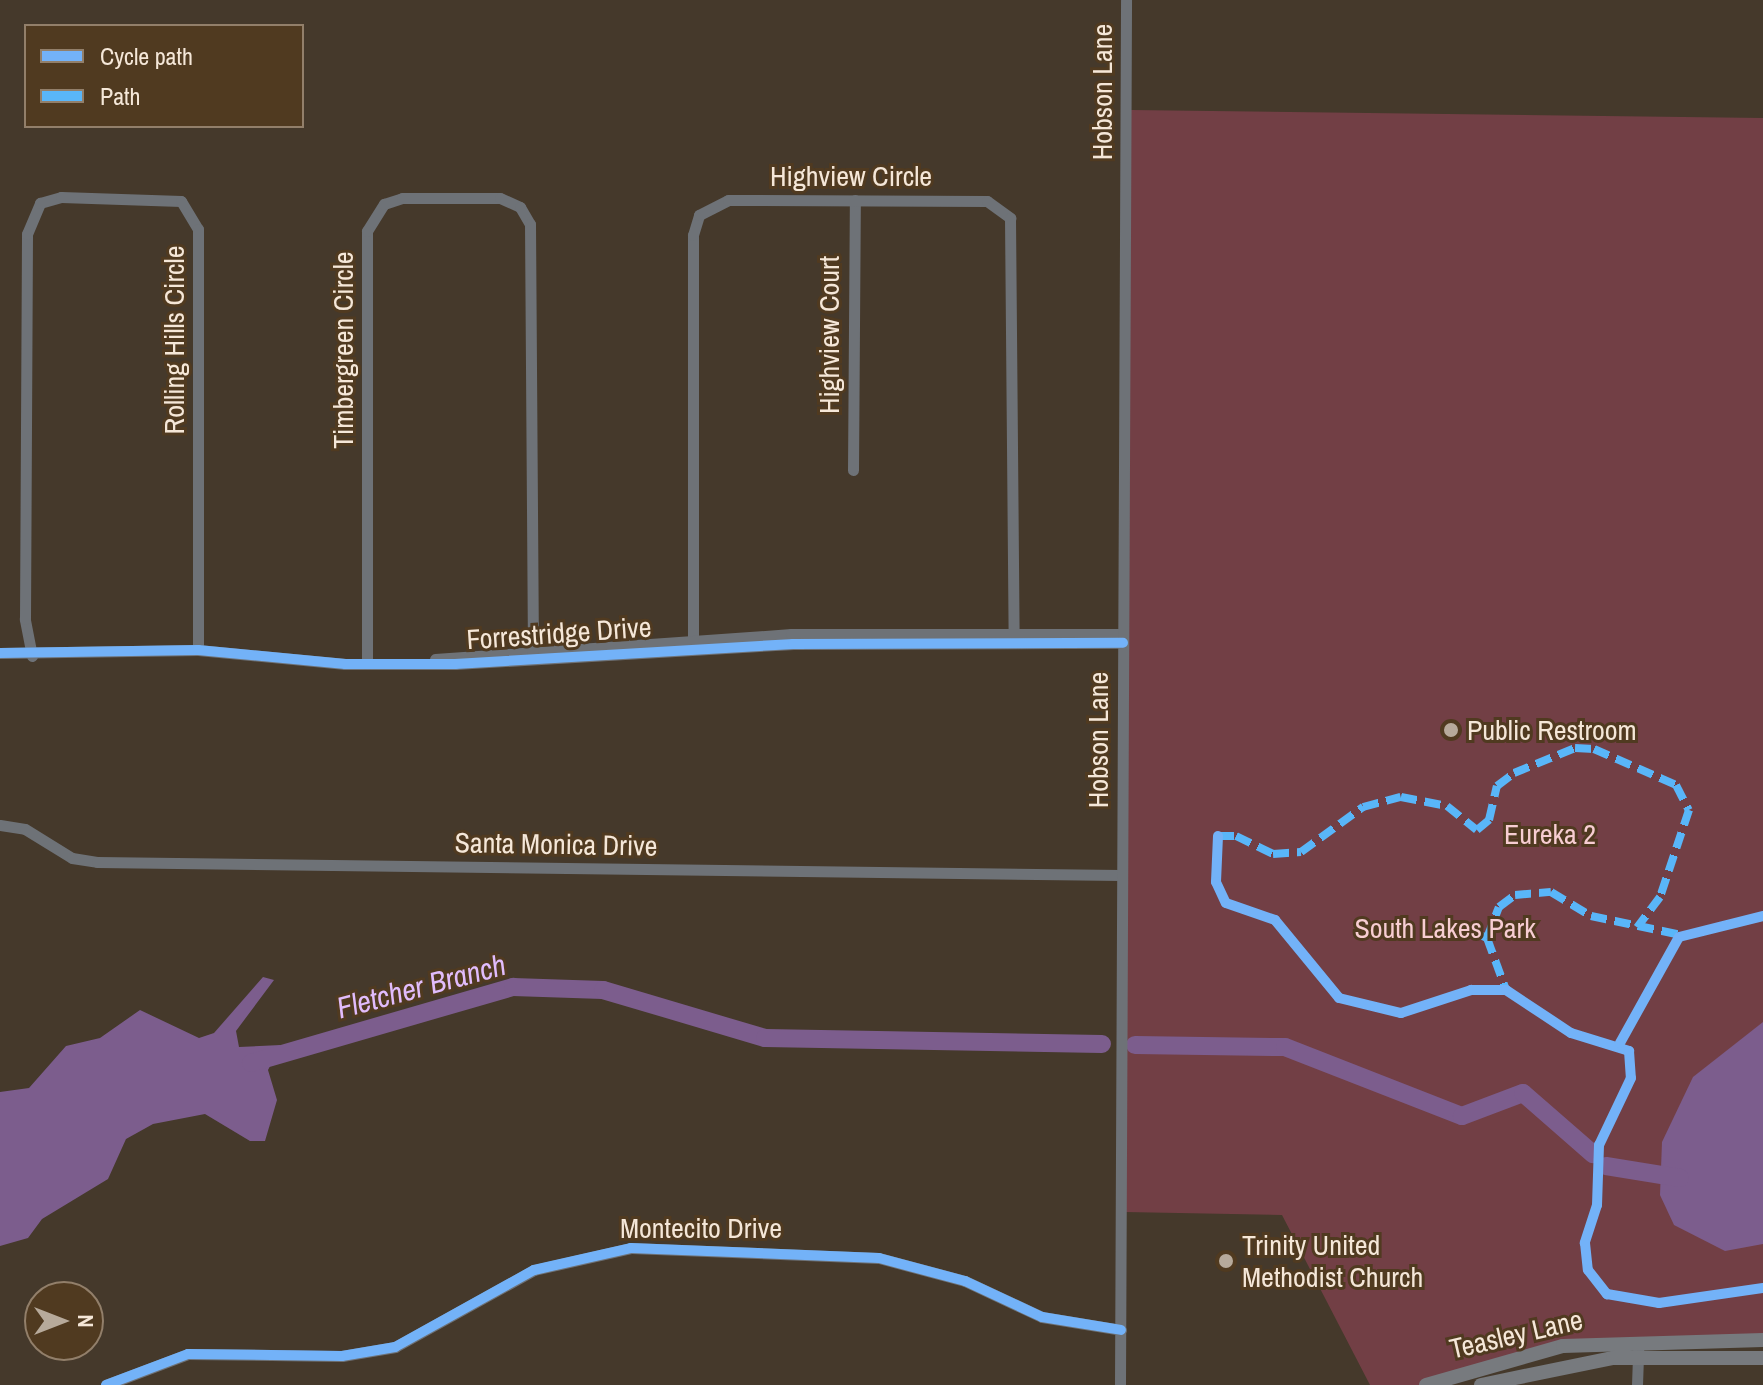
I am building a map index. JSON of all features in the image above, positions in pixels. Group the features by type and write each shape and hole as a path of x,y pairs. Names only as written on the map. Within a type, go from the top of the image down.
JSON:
{"main road":[{"name":"Teasley Lane","path":"1426,1385 1540,1350 1639,1340 1763,1340"},
{"name":"Teasley Lane","path":"1481,1385 1637,1357 1763,1358"}],"street":[{"name":"Hobson Lane","path":"1120,1385 1126,0"},
{"name":"Rolling Hills Circle","path":"32,656 25,619 27,234 40,203 61,197 181,201 198,229 198,650"},
{"name":"Timbergreen Circle","path":"367,664 367,231 384,204 402,198 500,198 520,207 530,224 533,654"},
{"name":"Highview Circle","path":"693,644 694,225 708,207 728,200 987,201 1010,218 1014,638"},
{"name":"Highview Court","path":"853,470 855,200"},
{"name":"Forrestridge Drive","path":"0,653 32,656 198,650 367,664 693,644 1123,638"},
{"name":"Santa Monica Drive","path":"0,825 25,829 72,858 97,862 1121,875"},
{"name":"Montecito Drive","path":"106,1385 188,1354 342,1356 395,1347 534,1270 631,1248 879,1258 961,1280 1042,1317 1121,1330"},
{"path":"1637,1385 1639,1340"}],"green space":[{"name":"South Lakes Park","path":"1131,110 1763,118 1763,1340 1541,1350 1429,1385 1370,1385 1282,1215 1125,1212"}],"shaded area":[{"path":"263,977 274,980 236,1031 239,1047 281,1045 268,1070 277,1100 265,1141 250,1141 205,1114 153,1124 126,1139 108,1179 42,1219 28,1238 0,1246 0,1092 29,1088 66,1046 100,1038 140,1010 199,1038 214,1033"},
{"path":"1763,1022 1763,1244 1725,1251 1674,1225 1660,1195 1662,1142 1693,1077"}],"waterway":[{"name":"Fletcher Branch","path":"251,1063 513,987 603,990 765,1038 1102,1044"},
{"name":"Fletcher Branch","path":"1135,1045 1285,1047 1462,1116 1523,1093 1593,1154"},
{"name":"Fletcher Branch","path":"1606,1166 1680,1178"}],"marked path":[{"path":"1217,843 1218,836 1236,836 1273,854 1301,852 1363,807 1401,797 1447,806 1477,830 1489,820 1497,786 1514,773 1575,748 1594,749 1676,785 1689,810 1660,897 1637,927"},
{"path":"1487,938 1499,907 1515,895 1551,892 1591,916 1686,936"},
{"path":"1473,932 1487,938 1506,990"}],"cycle path":[{"path":"0,653 198,650 345,664 455,664 793,644 1123,643"},
{"path":"1218,836 1216,882 1226,903 1275,920 1339,998 1401,1013 1471,990 1506,990 1571,1033 1629,1051 1631,1078 1599,1145 1597,1205 1585,1243 1588,1270 1607,1294 1659,1303 1763,1288"},
{"path":"1620,1043 1679,937 1763,916"},
{"path":"106,1385 188,1354 342,1356 395,1347 534,1270 631,1248 879,1258 965,1281 1042,1317 1121,1330"}],"place":[{"name":"Public Restroom","path":"1451,730"},
{"name":"Trinity United Methodist Church","path":"1226,1261"}],"park label":[{"name":"Eureka 2","path":"1550,834"}]}
